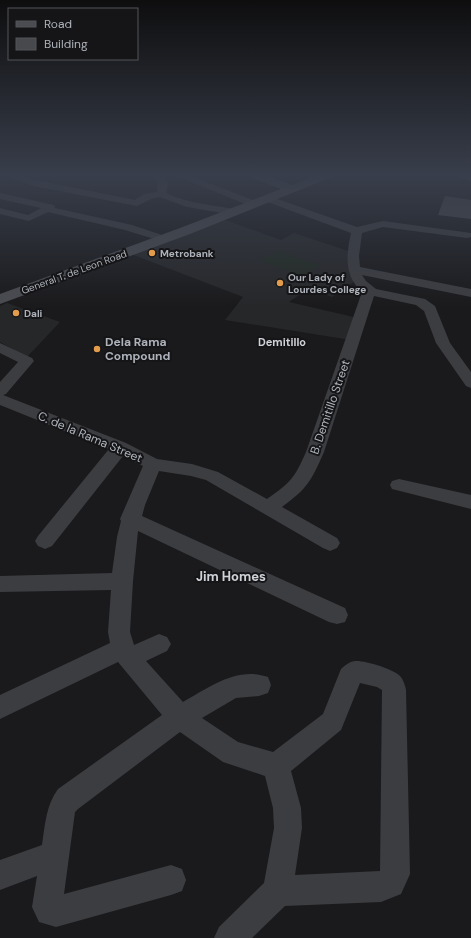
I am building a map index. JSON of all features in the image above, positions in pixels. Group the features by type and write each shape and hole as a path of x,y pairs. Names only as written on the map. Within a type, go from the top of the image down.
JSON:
{"main road":[{"name":"General T. de Leon Road","path":"0,299 216,219"}],"street":[{"path":"91,219 128,227 164,239"},
{"path":"323,219 356,231 383,224 467,235"},
{"path":"356,231 357,233 352,251 352,264 359,280 369,291 420,302 430,309 443,343 471,383"},
{"path":"354,270 471,293"},
{"name":"B. Demitillo Street","path":"267,508 294,489 304,477 315,452 369,291"},
{"path":"0,347 27,361 0,391"},
{"name":"C. de la Rama Street","path":"0,399 120,447 153,464 130,520 122,580 119,632 126,653"},
{"path":"46,541 120,447"},
{"path":"153,464 192,470 212,476 330,543"},
{"path":"400,484 471,502"},
{"path":"130,520 199,550 337,615"},
{"path":"0,584 122,580"},
{"path":"0,707 126,653 159,644"},
{"path":"126,653 180,717 232,753 276,766"},
{"path":"276,766 332,722 350,677 354,672 360,672 387,680 392,684 394,690 395,874 390,883 381,887 278,891"},
{"path":"171,880 56,912 50,911 47,906 62,807 68,799 180,717 232,687 259,685"},
{"path":"230,938 278,891 288,828 287,808 276,766"},
{"path":"0,875 55,856"}],"shaded area":[{"name":"Our Lady of Lourdes College","path":"225,220 281,240 294,233 354,253 358,279 332,297 309,288 289,302 358,318 351,340 225,320 243,297 131,254"},
{"path":"278,250 320,266 301,276 259,260"},
{"path":"7,303 60,322 27,357 0,342 0,306"}],"place":[{"name":"Metrobank","path":"152,253"},
{"name":"Our Lady of Lourdes College","path":"280,283"},
{"name":"Dali","path":"16,313"},
{"name":"Dela Rama Compound","path":"97,349"}],"district":[{"name":"Demitillo","path":"282,342"},
{"name":"Jim Homes","path":"231,576"}]}
